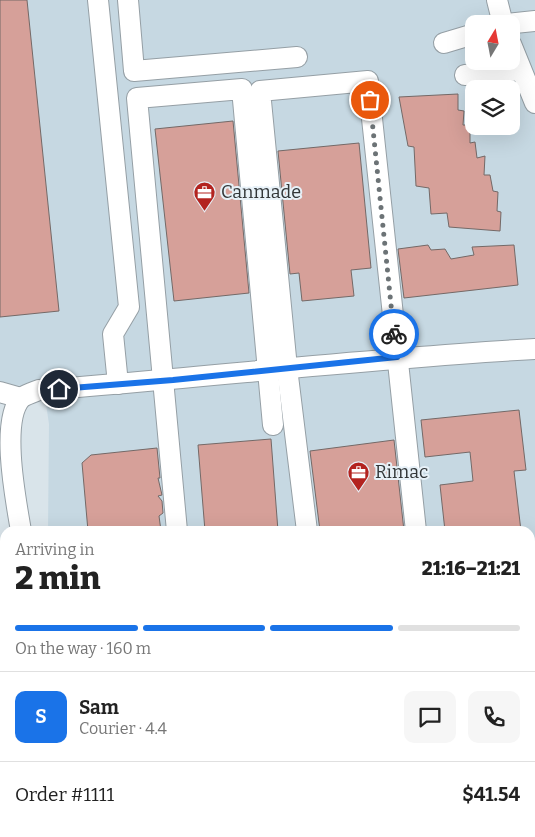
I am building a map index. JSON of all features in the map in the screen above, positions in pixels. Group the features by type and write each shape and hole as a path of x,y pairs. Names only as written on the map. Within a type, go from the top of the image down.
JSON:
{"street":[{"path":"98,0 129,307 113,334 118,384"},
{"path":"128,0 134,71 298,57"},
{"path":"497,0 502,15"},
{"path":"520,22 535,21"},
{"path":"444,44 465,37"},
{"path":"465,75 521,70 535,103"},
{"path":"273,425 277,369 260,91 368,81 400,357 422,526"},
{"path":"177,526 137,98 242,89 277,369 306,526"},
{"path":"400,308 400,357 416,526"},
{"path":"20,526 10,444 11,417 21,398 39,390 400,357 535,349"},
{"path":"0,392 21,398"}],"shaded area":[{"path":"0,0 535,0 535,526 48,526 49,424 43,384 0,387"}],"building":[{"path":"0,0 27,0 59,311 0,317"},
{"path":"458,94 458,110 464,111 463,125 465,125 465,135 470,135 470,143 475,142 477,158 485,156 484,175 490,175 493,191 498,192 497,211 501,212 500,231 449,227 447,213 431,214 429,188 416,186 414,147 408,146 399,97"},
{"name":"Canmade","path":"233,121 249,293 174,301 155,129"},
{"path":"359,143 371,268 351,270 354,296 302,301 299,273 290,274 278,151"},
{"path":"428,245 431,250 445,249 451,259 474,255 472,247 514,245 518,285 404,298 398,249"},
{"path":"519,410 526,470 514,471 520,526 444,526 440,485 473,481 470,452 425,457 421,420"},
{"path":"271,439 278,526 205,526 198,445"},
{"name":"Rimac","path":"394,440 403,526 319,526 310,451"},
{"path":"157,448 160,478 158,478 162,495 158,496 162,501 163,513 159,516 160,526 88,526 82,463 91,455"}],"way so far":[{"path":"370,100 394,334"}],"place":[{"name":"Canmade","path":"205,211"},
{"name":"Rimac","path":"359,491"}],"route":[{"path":"59,389 173,380 397,357 394,334"}]}
